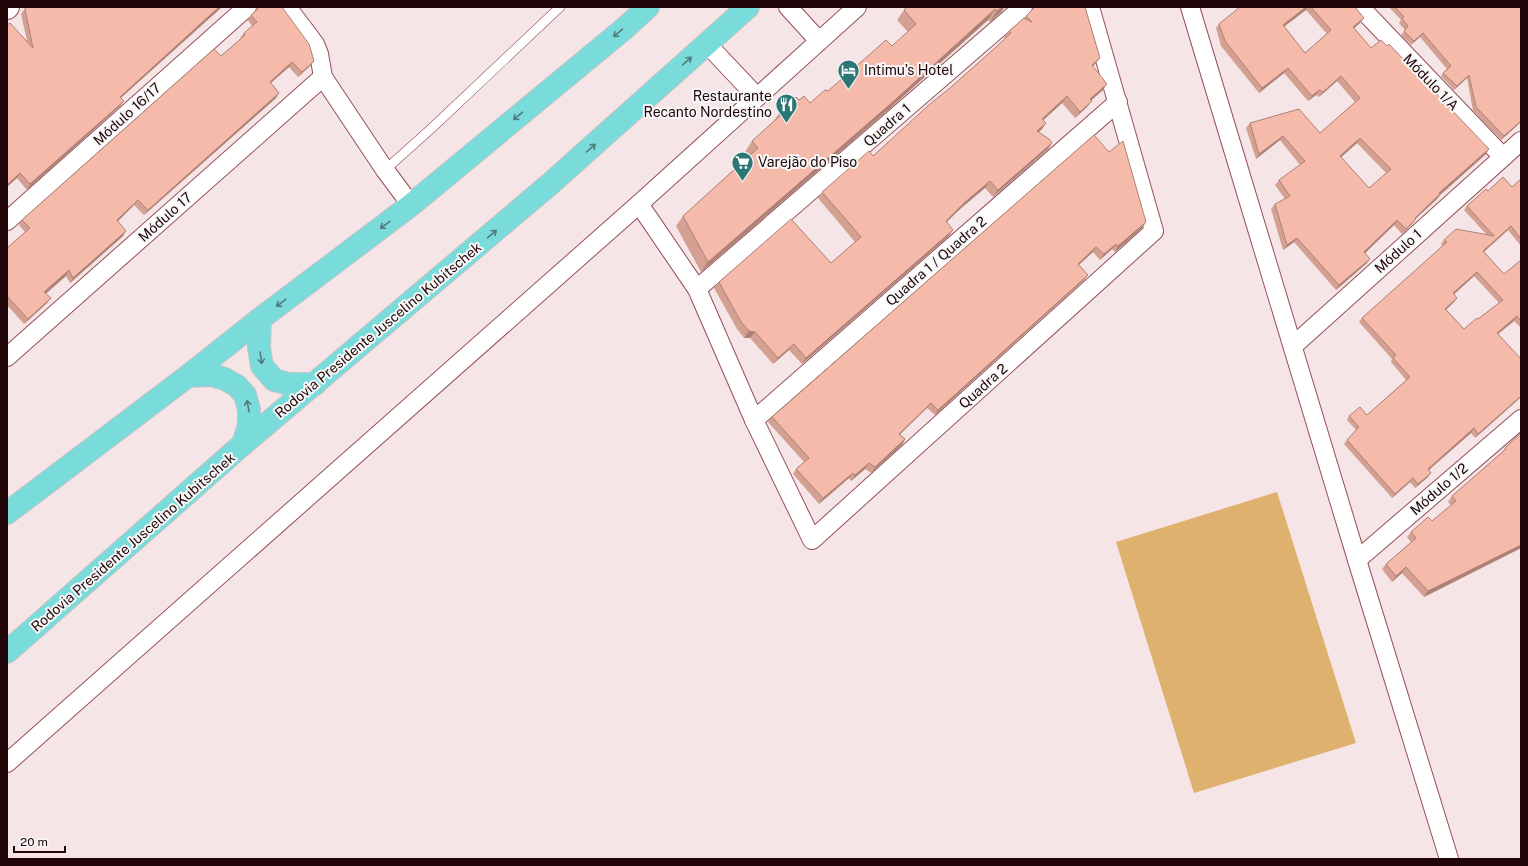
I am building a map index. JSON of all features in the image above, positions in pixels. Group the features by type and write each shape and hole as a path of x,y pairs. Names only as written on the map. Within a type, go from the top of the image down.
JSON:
{"highway":[{"path":"7,513 411,205 648,7"},
{"name":"Rodovia Presidente Juscelino Kubitschek","path":"7,652 243,444 550,184 748,7"},
{"path":"260,319 259,348 262,366 274,380 290,384 315,384"},
{"path":"188,376 212,375 237,386 245,395 249,409 249,425 243,444"}],"street":[{"name":"Módulo 16/17","path":"7,221 247,7"},
{"path":"286,7 315,44 324,76 411,205"},
{"path":"788,7 819,41"},
{"path":"7,763 639,204 857,7"},
{"name":"Quadra 1","path":"697,289 1023,7"},
{"path":"1090,7 1118,102"},
{"path":"1190,7 1449,859"},
{"name":"Módulo 1/A","path":"1361,7 1503,156"},
{"path":"707,44 757,97"},
{"name":"Módulo 17","path":"7,357 324,76"},
{"name":"Quadra 2","path":"754,420 812,540 1154,231 1118,102"},
{"name":"Quadra 1 / Quadra 2","path":"754,420 1118,102"},
{"name":"Módulo 1","path":"1293,346 1521,141"},
{"path":"639,204 697,289 754,420"},
{"name":"Módulo 1/2","path":"1357,560 1521,419"}],"lane":[{"path":"386,170 560,7"}],"shaded area":[{"path":"1277,492 1356,743 1194,793 1116,542"}],"building":[{"path":"26,7 219,7 120,97 124,101 30,184 20,173 7,185 7,25 10,23 33,48 25,9"},
{"path":"259,7 282,7 309,44 314,61 302,72 292,62 270,82 279,93 148,210 138,200 117,220 126,231 73,278 69,270 44,292 51,298 28,319 7,296 7,248 30,228 22,220 214,49 221,56 235,44 245,35 244,33 257,22 251,15"},
{"path":"907,7 1002,7 997,11 995,9 895,100 708,262 683,216 758,148 752,141 782,114 780,112 796,97 799,100 804,96 810,103 825,90 828,91 886,40 892,46 916,24 904,10"},
{"path":"1035,7 1085,7 1100,58 1092,65 1107,84 1090,99 1092,101 1080,112 1067,96 1042,119 1046,123 1037,131 1049,139 1052,143 998,190 990,181 964,203 946,221 953,230 806,358 794,344 778,358 755,332 749,331 741,322 719,282 791,219 831,263 861,237 822,192 869,151 873,156 996,47 1011,33 1009,31 1024,18 1032,22 1026,16"},
{"path":"1240,7 1306,7 1283,25 1305,53 1331,30 1311,7 1355,7 1364,18 1353,27 1371,48 1381,40 1387,46 1389,44 1489,149 1439,193 1440,194 1415,218 1416,219 1406,229 1397,220 1364,252 1370,259 1339,285 1297,238 1287,245 1275,204 1290,196 1279,180 1305,161 1283,136 1259,154 1250,123 1299,109 1320,133 1360,98 1341,76 1323,92 1319,90 1312,96 1288,68 1262,88 1225,41 1219,24","holes":["1360,138 1391,169 1369,188 1340,156"]},
{"path":"1395,7 1521,7 1521,121 1504,136 1476,107 1469,75 1457,86 1443,73 1451,66 1423,33 1414,41 1404,31 1408,26 1402,19 1404,17"},
{"path":"1094,135 1109,152 1123,141 1146,222 1118,246 1116,244 1104,254 1096,247 1078,264 1088,275 938,410 931,403 899,434 905,439 875,467 869,463 855,475 853,473 823,498 796,469 809,458 772,417"},
{"path":"1503,177 1512,187 1521,179 1521,239 1511,226 1483,251 1504,274 1521,260 1521,321 1517,316 1497,333 1521,359 1521,396 1478,434 1474,428 1428,469 1431,473 1418,484 1413,478 1395,494 1347,440 1359,427 1349,416 1360,407 1367,415 1410,377 1393,358 1396,355 1362,318 1447,242 1444,240 1456,229 1494,236 1467,206 1486,189 1488,191","holes":["1477,272 1503,300 1464,329 1445,309 1457,298 1453,293"]},
{"path":"1521,433 1521,545 1428,591 1406,567 1396,576 1386,564 1416,538 1411,532 1428,517 1432,521 1456,501 1452,496 1506,449 1505,448"}],"place":[{"name":"Intimu's Hotel","path":"849,90"},
{"name":"Restaurante Recanto Nordestino","path":"787,124"},
{"name":"Varejão do Piso","path":"743,182"}]}
